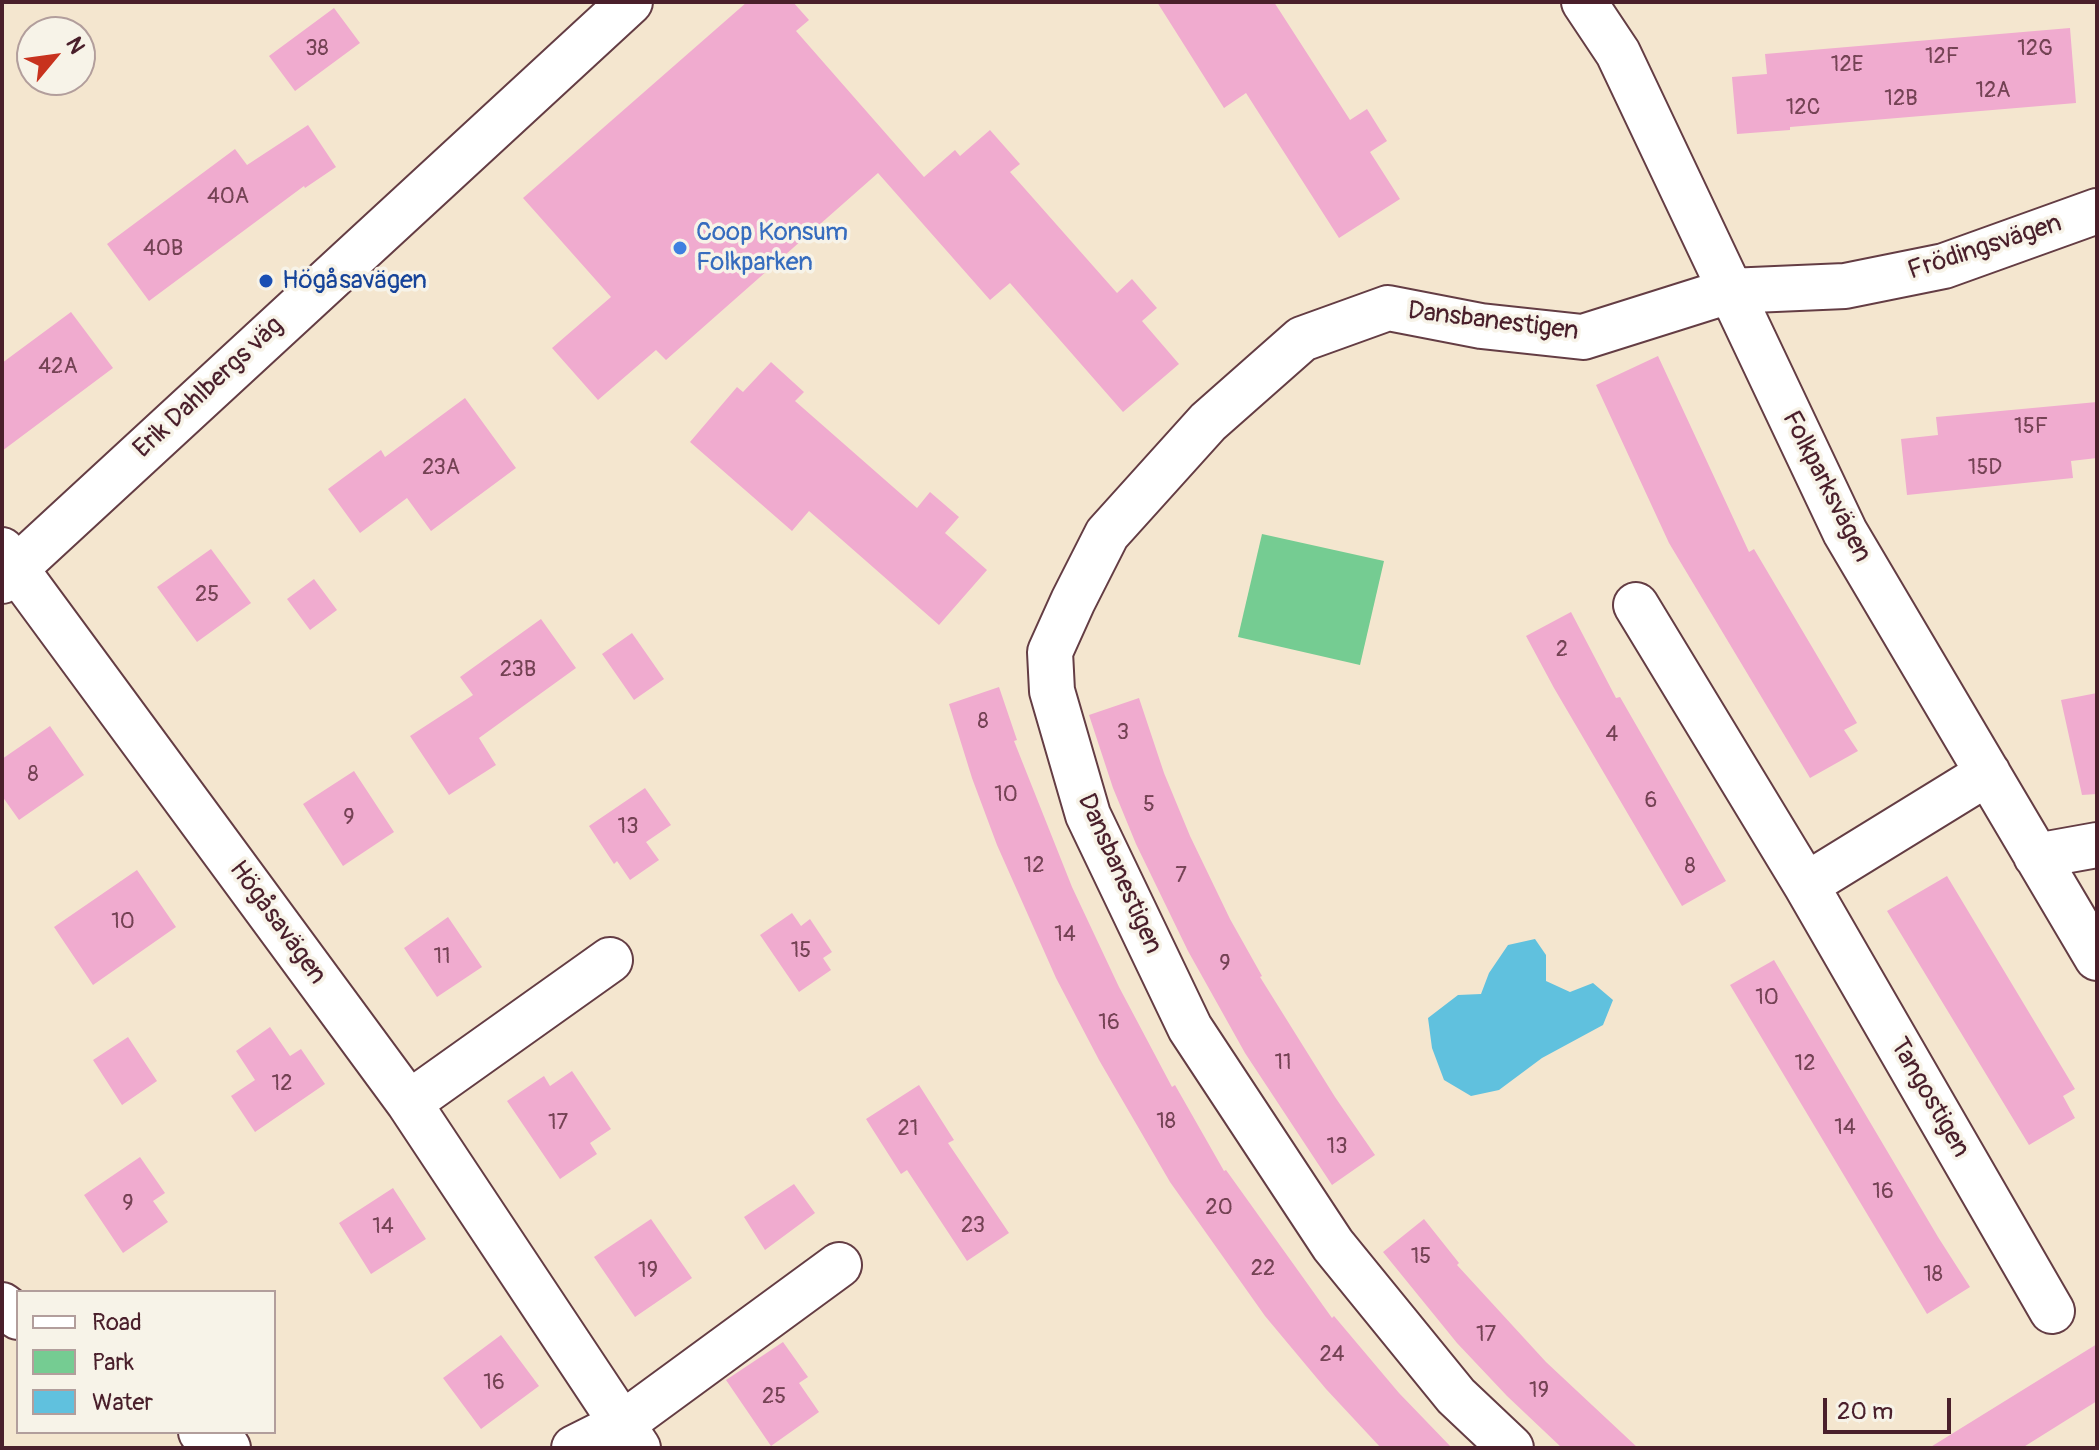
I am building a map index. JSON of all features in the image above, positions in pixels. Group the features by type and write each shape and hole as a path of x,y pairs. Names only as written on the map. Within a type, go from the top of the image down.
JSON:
{"street":[{"name":"Erik Dahlbergs väg","path":"6,566 630,2"},
{"name":"Folkparksvägen","path":"1584,2 1618,53 1845,532 2097,958"},
{"name":"Frödingsvägen","path":"1729,291 1845,286 1944,266 2097,211"},
{"name":"Dansbanestigen","path":"1511,1448 1456,1396 1333,1245 1190,1028 1088,815 1052,691 1050,652 1107,534 1208,422 1302,339 1388,308 1481,326 1583,337 1729,291"},
{"name":"Högåsavägen","path":"6,566 409,1103 630,1436"},
{"name":"Tangostigen","path":"1636,605 1806,885 2052,1311"},
{"path":"1806,885 1988,773"},
{"path":"2036,856 2097,845"},
{"path":"409,1103 610,960"},
{"path":"574,1448 630,1436 839,1265"},
{"path":"204,1434 228,1448"}],"green space":[{"path":"1262,534 1384,561 1360,665 1238,637"}],"water":[{"path":"1535,939 1546,955 1546,981 1570,992 1593,983 1613,1000 1603,1025 1542,1058 1499,1090 1471,1096 1444,1080 1432,1048 1428,1018 1458,995 1481,994 1489,973 1508,945"}],"building":[{"name":"Coop Konsum Folkparken","path":"747,2 793,2 809,20 796,31 924,177 955,150 960,156 990,130 1020,164 1010,172 1117,293 1132,279 1157,308 1142,321 1179,364 1123,412 1010,283 990,300 878,173 666,360 656,350 598,400 552,348 611,297 523,198"},
{"path":"1157,2 1274,2 1350,120 1367,109 1387,141 1370,152 1400,199 1339,238 1246,93 1224,108"},
{"path":"334,8 360,43 295,91 269,56"},
{"path":"2070,28 2076,103 1737,134 1732,77 1767,74 1765,54"},
{"path":"308,125 336,167 304,186 149,301 107,244 235,149 247,165"},
{"path":"71,312 113,368 2,451 2,363"},
{"path":"1658,356 1749,552 1754,549 1857,723 1844,730 1858,751 1810,778 1669,543 1596,385"},
{"path":"771,362 804,392 795,401 917,508 930,492 959,517 945,533 987,570 939,625 809,511 792,531 690,442 737,387 743,392"},
{"path":"465,398 516,468 431,531 407,498 360,533 328,489 381,450 385,457"},
{"path":"2097,402 2097,458 2071,461 2073,478 1907,495 1901,439 1938,435 1936,417"},
{"path":"211,549 251,603 197,642 157,587"},
{"path":"314,579 337,610 310,630 287,599"},
{"path":"1571,612 1616,698 1620,697 1726,881 1682,906 1526,636"},
{"path":"541,619 576,668 479,738 496,765 449,795 410,736 473,695 460,677"},
{"path":"632,633 664,679 634,700 602,654"},
{"path":"999,687 1017,740 1014,741 1072,887 1119,987 1172,1087 1175,1085 1224,1171 1332,1318 1334,1316 1399,1393 1452,1448 1381,1448 1265,1316 1170,1182 1099,1060 1056,978 997,845 972,778 949,704"},
{"path":"2097,693 2097,794 2082,795 2061,700"},
{"path":"1139,698 1164,773 1230,919 1260,977 1375,1155 1332,1185 1245,1053 1188,951 1136,844 1113,788 1089,715"},
{"path":"50,726 84,775 19,820 2,796 2,759"},
{"path":"354,771 394,832 343,866 303,804"},
{"path":"645,788 671,825 646,842 659,860 630,880 617,861 614,864 589,826"},
{"path":"137,870 176,927 93,985 54,927"},
{"path":"1947,876 2075,1089 2063,1096 2075,1118 2029,1145 1887,911"},
{"path":"792,913 801,926 810,919 832,952 823,958 831,970 799,992 760,935"},
{"path":"448,917 482,967 437,997 404,948"},
{"path":"1774,960 1970,1287 1927,1314 1730,985"},
{"path":"270,1027 290,1056 301,1049 325,1084 255,1132 231,1096 255,1080 236,1051"},
{"path":"128,1037 157,1081 122,1105 93,1060"},
{"path":"572,1071 611,1129 590,1143 597,1154 560,1179 507,1101 544,1076 550,1086"},
{"path":"919,1085 954,1140 948,1143 1009,1233 967,1261 907,1170 901,1174 866,1119"},
{"path":"140,1157 165,1193 153,1201 168,1222 123,1253 84,1195"},
{"path":"794,1184 815,1213 765,1250 744,1217"},
{"path":"393,1188 426,1239 371,1274 339,1223"},
{"path":"651,1219 692,1278 635,1317 594,1257"},
{"path":"1424,1219 1459,1263 1457,1265 1546,1362 1638,1448 1562,1448 1457,1343 1383,1252"},
{"path":"501,1335 539,1386 481,1429 443,1378"},
{"path":"783,1342 808,1377 799,1383 819,1412 771,1446 726,1380"},
{"path":"2097,1344 2097,1401 2022,1448 1929,1448"}],"place":[{"name":"Coop Konsum Folkparken","path":"680,248"},
{"name":"Högåsavägen","path":"266,281"}]}
